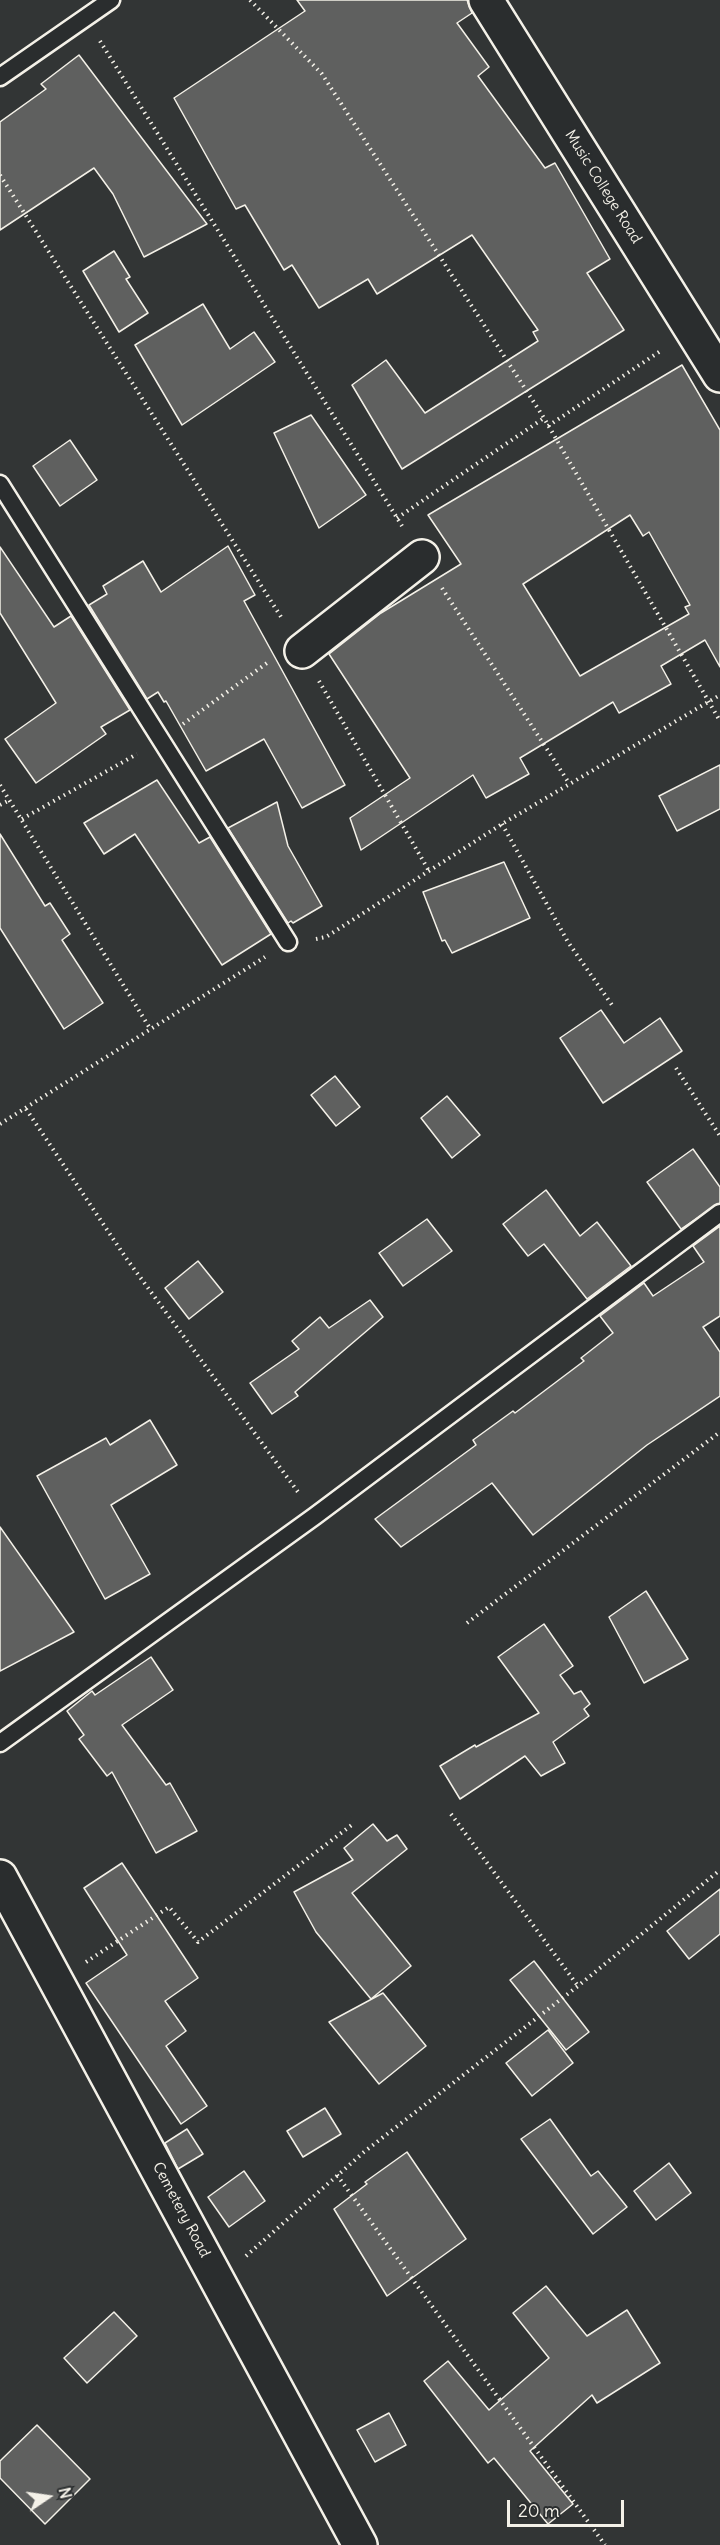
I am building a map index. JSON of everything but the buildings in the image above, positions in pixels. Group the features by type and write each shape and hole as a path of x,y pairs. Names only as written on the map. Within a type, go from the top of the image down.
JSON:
{"street":[{"name":"Music College Road","path":"486,0 720,375"},
{"path":"302,651 422,557"},
{"name":"Cemetery Road","path":"0,1877 58,1980 360,2545"}],"lane":[{"path":"0,77 111,0"},
{"path":"0,484 288,942"},
{"path":"0,1743 315,1516 720,1213"}],"path":[{"path":"250,0 322,74 544,418 720,721"},
{"path":"86,18 397,519 569,783"},
{"path":"0,175 302,651 429,871"},
{"path":"548,426 692,330"},
{"path":"397,519 544,418"},
{"path":"0,1124 288,942 326,937 502,824 720,695"},
{"path":"0,785 151,1030"},
{"path":"0,805 10,800"},
{"path":"502,824 568,942 612,1005"},
{"path":"676,1068 720,1136"},
{"path":"26,1109 126,1258 315,1516"},
{"path":"467,1623 720,1432"},
{"path":"451,1814 578,1986"},
{"path":"58,1980 169,1907 198,1942 353,1824"},
{"path":"219,2280 337,2175 578,1986 720,1870"},
{"path":"337,2175 605,2545"}]}
